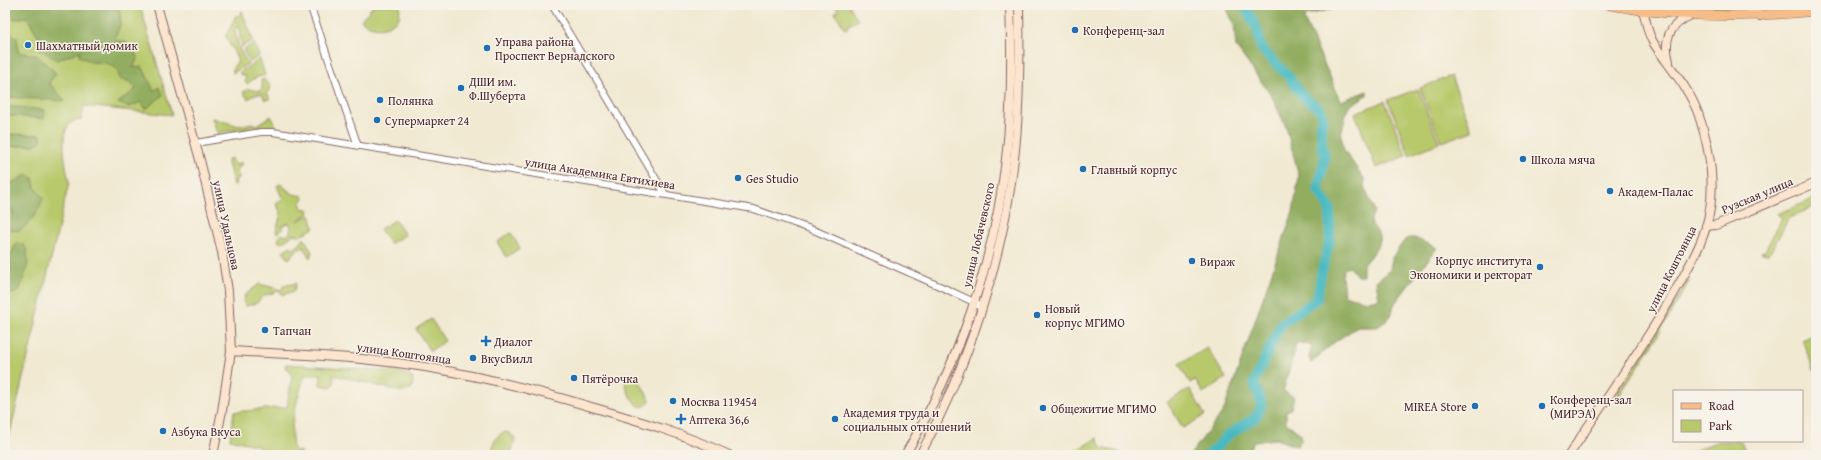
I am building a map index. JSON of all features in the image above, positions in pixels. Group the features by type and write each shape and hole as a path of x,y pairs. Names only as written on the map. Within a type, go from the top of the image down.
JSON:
{"main road":[{"path":"1610,5 1645,7 1691,15 1760,16 1816,11"}],"street":[{"name":"улица Удальцова","path":"156,5 196,143 222,252 228,291 231,351 222,411 213,455"},
{"path":"310,5 358,146"},
{"path":"552,5 665,194"},
{"name":"улица Лобачевского","path":"905,455 940,390 974,303 994,230 1006,159 1010,82 1010,5"},
{"name":"улица Лобачевского","path":"920,455 948,396 981,310 997,251 1014,160 1019,85 1019,5"},
{"path":"1748,5 1751,10 1760,16"},
{"name":"улица Коштоянца","path":"1569,455 1654,327 1687,270 1699,246 1706,226 1711,190 1708,147 1698,112 1688,91 1649,34 1645,22 1645,7"},
{"path":"1670,65 1666,49 1670,31 1680,21 1691,15"},
{"name":"улица Академика Евтихиева","path":"196,143 261,132 754,209 816,231 974,303 980,306 981,310"},
{"name":"Рузская улица","path":"1706,226 1716,225 1816,183"},
{"name":"улица Коштоянца","path":"231,351 371,360 424,366 468,375 519,386 643,422 729,455"}],"green space":[{"path":"5,5 140,5 172,115 84,106 81,120 73,121 67,127 64,151 69,183 5,454"},
{"path":"11,5 119,5 121,23 114,40 126,42 138,57 133,68 142,66 154,91 159,87 163,95 146,109 141,102 129,107 118,103 136,89 131,82 120,79 117,69 106,63 91,62 79,56 80,51 57,60 40,49 41,41 27,17 14,19 9,7"},
{"path":"374,5 400,5 399,18 390,25 380,28 366,24 361,20"},
{"path":"840,5 849,5 858,20 847,26 848,28 845,29 835,13 838,11 836,7"},
{"path":"1225,5 1340,5 1329,10 1306,15 1304,19 1341,101 1367,91 1367,95 1348,107 1341,134 1344,150 1365,180 1364,186 1375,212 1371,220 1378,232 1379,240 1375,250 1363,265 1363,276 1357,276 1350,267 1344,269 1342,276 1344,295 1366,300 1375,300 1379,298 1376,281 1390,270 1392,258 1404,241 1409,238 1415,238 1437,248 1395,303 1388,320 1377,327 1359,327 1354,329 1336,341 1311,363 1309,357 1312,346 1297,342 1283,391 1294,397 1291,409 1286,411 1286,423 1301,434 1302,439 1297,446 1276,439 1254,441 1246,455 1190,455 1224,410 1293,212 1299,176 1286,127 1271,95 1236,47 1234,24"},
{"path":"1663,5 1735,5 1730,9"},
{"path":"1751,5 1816,5 1755,11"},
{"path":"5,6 11,34 17,37 18,52 36,55 56,73 49,83 65,101 5,97"},
{"path":"242,11 253,40 242,47 238,27 234,29 240,50 248,64 233,73 233,68 238,60 225,35 236,15 238,17"},
{"path":"254,43 259,56 250,62 243,50"},
{"path":"260,59 265,75 255,78 247,84 245,81 246,77 239,73"},
{"path":"1451,76 1472,131 1441,142 1420,88"},
{"path":"264,79 271,87 267,93 270,99 265,100 262,94 256,94 248,99 243,92 249,89 259,91 262,86 261,80"},
{"path":"1418,89 1439,143 1409,155 1388,100"},
{"path":"1385,101 1406,156 1376,168 1355,113"},
{"path":"5,106 45,110 44,119 5,115"},
{"path":"271,116 277,127 273,129 257,127 217,133 212,118 239,126 252,123 257,125"},
{"path":"5,134 41,135 41,141 35,145 5,147"},
{"path":"231,158 236,165 241,162 241,165 237,171 237,175 240,177 236,179 235,185 227,160"},
{"path":"26,175 33,178 35,187 43,198 37,212 28,224 19,231 10,230 13,212 5,204 5,187"},
{"path":"280,184 293,194 303,196 304,199 301,201 301,207 308,209 309,213 297,221 310,215 314,228 300,236 294,234 283,242 279,242 278,239 282,234 286,236 290,233 291,227 289,223 281,226 283,229 278,233 276,232 281,213 276,204 283,200 277,186"},
{"path":"1816,198 1816,206 1789,218 1768,254 1761,252 1765,251 1782,218 1777,214"},
{"path":"395,220 405,235 390,244 380,229"},
{"path":"511,233 520,248 506,257 497,242"},
{"path":"304,238 312,252 310,258 303,247 292,254 288,259 283,251 291,246 293,249 299,245"},
{"path":"16,243 23,244 27,250 28,265 20,289 15,293 5,294 5,285 10,274 10,257"},
{"path":"1688,280 1690,280 1653,344 1616,400 1616,395 1647,349"},
{"path":"296,283 294,291 282,295 279,291 263,296 257,303 246,306 243,302 245,298 244,296 259,284 282,290 283,286"},
{"path":"431,319 445,341 430,351 416,329"},
{"path":"1816,334 1816,371 1815,372 1802,340"},
{"path":"1207,348 1226,378 1203,393 1195,380 1190,383 1179,364"},
{"path":"286,364 400,372 410,376 413,379 412,388 404,392 333,375 334,383 331,387 320,385 321,375 305,375 294,413 292,432 294,451 301,452 300,455 258,455 259,446 230,439 234,412 287,407 292,376 289,369 285,368"},
{"path":"630,376 637,377 650,400 642,407 633,401 627,390 625,380"},
{"path":"1190,389 1205,415 1183,428 1167,402"},
{"path":"505,432 509,433 515,438 511,455 490,455 496,438"},
{"path":"1097,438 1101,448 1118,452 1123,455 1069,455"},
{"path":"1716,442 1741,442 1747,455 1684,455"}],"waterway":[{"path":"1209,455 1227,436 1256,417 1262,405 1254,382 1281,324 1317,299 1330,239 1330,209 1318,190 1325,156 1322,146 1321,126 1323,118 1319,108 1303,97 1289,77 1261,48 1257,29 1244,5"}],"place":[{"name":"Конференц-зал","path":"1075,30"},
{"name":"Шахматный домик","path":"28,45"},
{"name":"Управа района Проспект Вернадского","path":"487,48"},
{"name":"ДШИ им. Ф.Шуберта","path":"461,88"},
{"name":"Полянка","path":"380,100"},
{"name":"Супермаркет 24","path":"377,120"},
{"name":"Школа мяча","path":"1523,159"},
{"name":"Главный корпус","path":"1083,169"},
{"name":"Ges Studio","path":"738,178"},
{"name":"Академ-Палас","path":"1610,191"},
{"name":"Вираж","path":"1192,261"},
{"name":"Корпус института Экономики и ректорат","path":"1540,267"},
{"name":"Новый корпус МГИМО","path":"1037,315"},
{"name":"Тапчан","path":"265,330"},
{"name":"Диалог","path":"486,341"},
{"name":"ВкусВилл","path":"473,358"},
{"name":"Пятёрочка","path":"574,378"},
{"name":"Москва 119454","path":"673,401"},
{"name":"MIREA Store","path":"1475,406"},
{"name":"Конференц-зал (МИРЭА)","path":"1542,406"},
{"name":"Общежитие МГИМО","path":"1043,408"},
{"name":"Аптека 36,6","path":"681,419"},
{"name":"Академия труда и социальных отношений","path":"835,419"},
{"name":"Азбука Вкуса","path":"163,431"}]}
